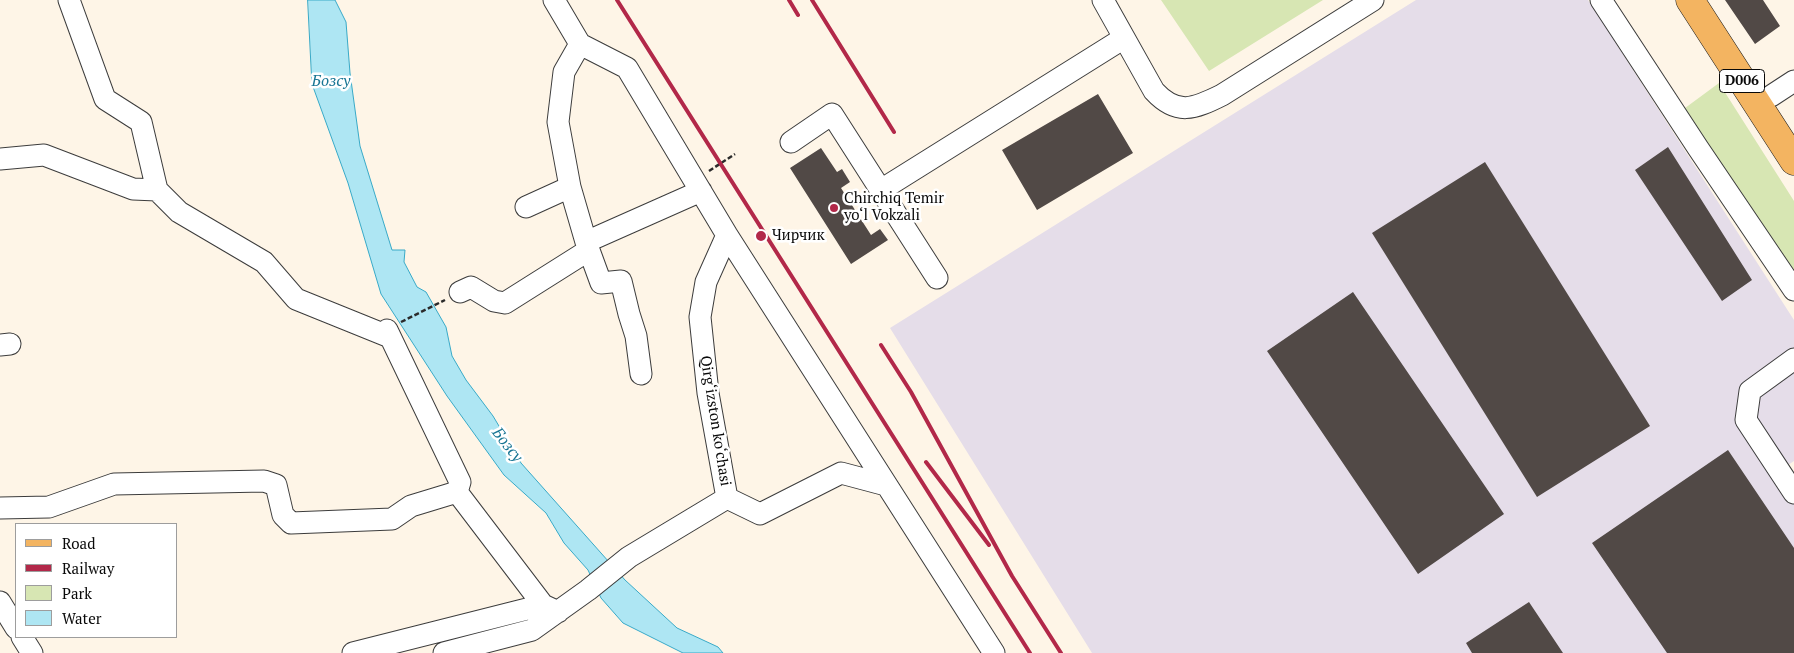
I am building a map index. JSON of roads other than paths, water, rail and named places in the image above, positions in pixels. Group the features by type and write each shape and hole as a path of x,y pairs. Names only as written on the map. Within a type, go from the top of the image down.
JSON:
{"main road":[{"name":"D006","path":"1690,0 1794,161"},
{"name":"D006","path":"1709,0 1794,131"}],"street":[{"path":"69,0 105,99 141,122 157,190 179,212 264,262 296,299 389,333 460,482 457,492"},
{"path":"554,0 580,44 627,68 727,235 994,653"},
{"path":"1103,0 1154,90 1167,102 1183,108 1204,104 1222,95 1373,0"},
{"path":"1601,0 1794,290"},
{"path":"881,190 1124,38"},
{"path":"580,44 564,72 558,122 570,186 587,246 601,283 621,281 636,336 641,374"},
{"path":"1771,96 1794,80"},
{"path":"791,142 832,114 937,278"},
{"path":"0,159 44,155 133,189 157,190"},
{"path":"526,207 570,186"},
{"path":"460,292 471,287 494,301 505,303 587,246 698,186"},
{"name":"Qirg‘izston ko‘chasi","path":"727,235 706,282 700,317 708,393 728,498 760,514 841,473 886,485"},
{"path":"1794,359 1750,391 1746,420 1794,494"},
{"path":"0,508 49,507 114,484 264,481 276,485 283,515 291,523 392,519 411,506 457,492"},
{"path":"457,492 551,608"},
{"path":"353,653 551,608 588,590 629,557 728,498"},
{"path":"0,602 15,626"},
{"path":"444,653 532,630 551,608"},
{"path":"23,638 32,653"}],"water":[{"name":"Бозсу","path":"308,0 335,0 346,22 350,73 360,146 392,250 405,250 404,262 417,287 426,292 446,327 452,356 466,380 493,416 521,463 625,580 677,628 718,647 723,653 683,653 623,623 601,598 588,570 564,543 546,513 504,475 447,396 381,294 348,183 312,84"}],"railway":[{"path":"617,0 1030,653"},
{"path":"789,0 798,15"},
{"path":"812,0 894,132"},
{"path":"881,345 911,392 1012,576 1061,653"},
{"path":"926,462 989,545"}],"place":[{"name":"Chirchiq Temir yo‘l Vokzali","path":"834,208"},
{"name":"Чирчик","path":"761,236"}]}
